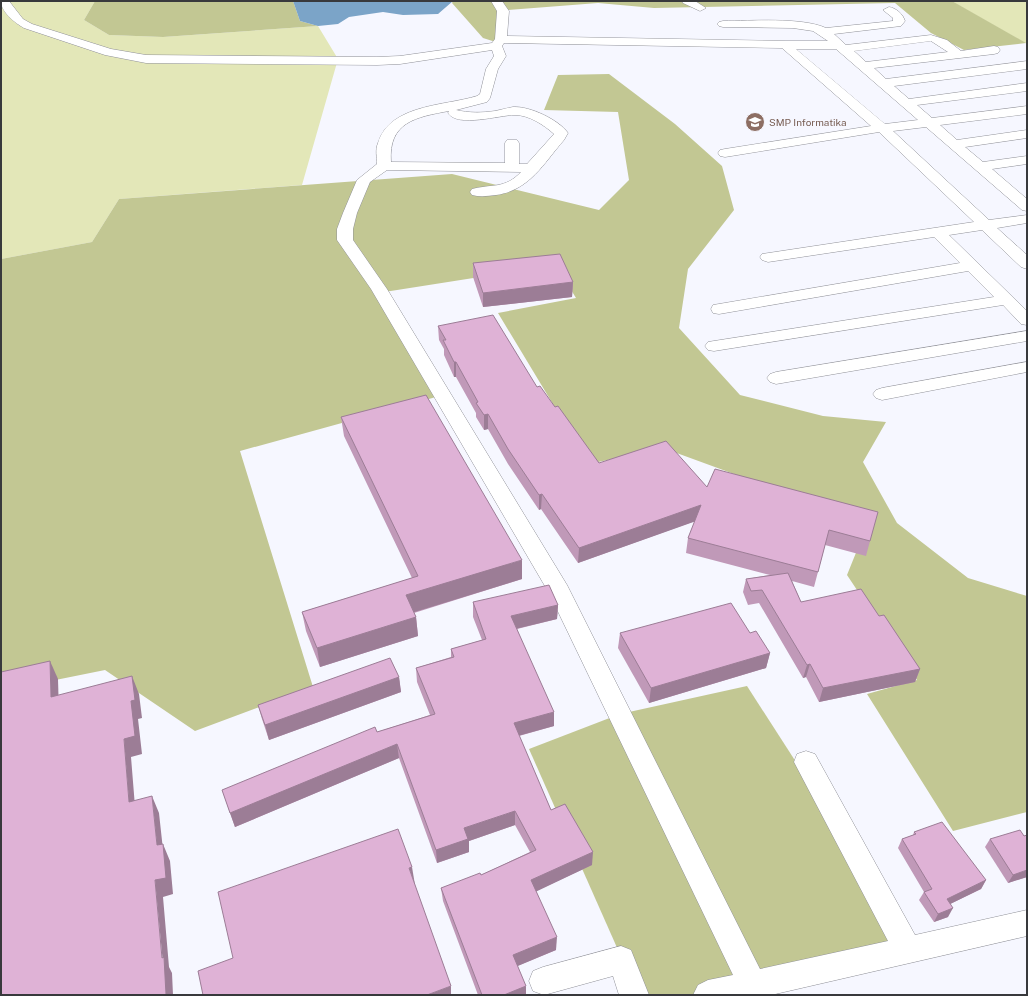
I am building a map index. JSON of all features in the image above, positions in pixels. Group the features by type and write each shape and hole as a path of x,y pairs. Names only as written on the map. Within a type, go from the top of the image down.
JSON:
{"street":[{"path":"3,1 18,21 28,26 109,52 146,59 377,61 400,60 499,43 785,45 842,47 931,38 937,39 946,44 959,55"},
{"path":"496,2 511,1"},
{"path":"687,1 700,8"},
{"path":"384,166 384,143 389,132 400,122 437,108 451,108 475,102 486,95 492,69 500,56 499,43 503,11 496,2"},
{"path":"723,24 752,20 820,30 897,24 899,21 898,17 889,10"},
{"path":"788,13 793,25"},
{"path":"808,17 820,30 884,83 1027,208"},
{"path":"849,19 860,28"},
{"path":"785,45 882,128 1027,264"},
{"path":"864,66 994,50"},
{"path":"884,83 1027,65"},
{"path":"906,103 1027,88"},
{"path":"451,108 454,114 463,116 494,115 514,111 544,120 561,133 520,183 500,191 477,192"},
{"path":"725,153 882,128 1027,110"},
{"path":"954,144 1027,134"},
{"path":"512,143 512,167"},
{"path":"980,166 1027,160"},
{"path":"531,169 512,167 384,166 364,180 350,213 345,229 345,240 380,289 559,591 752,984"},
{"path":"1008,191 1027,188"},
{"path":"768,257 1027,219"},
{"path":"938,232 1027,320"},
{"path":"719,309 972,266"},
{"path":"714,346 1006,300"},
{"path":"776,378 1027,336"},
{"path":"882,394 1027,367"},
{"path":"806,762 908,950"},
{"path":"708,995 1027,923"},
{"path":"543,981 620,960 634,995"}],"green space":[{"path":"1,1 95,1 84,20 109,35 163,37 318,26 338,59 302,185 119,199 92,242 1,259"},
{"path":"95,1 293,1 300,21 318,26 163,37 109,35 84,20"},
{"path":"453,1 952,1 1026,43 964,50 931,33 895,3 654,8 598,3 508,10 502,44 483,38 452,3"},
{"path":"952,1 1027,1 1027,44 958,5"},
{"path":"609,74 675,124 722,166 734,210 688,269 679,328 740,395 823,416 886,422 863,462 897,523 968,578 1027,596 1027,812 953,831 867,694 917,680 847,575 868,523 663,448 589,464 498,313 576,298 556,265 378,293 436,397 240,451 313,687 195,731 105,670 1,691 1,259 92,242 119,199 452,174 599,210 629,180 618,112 544,110 558,75"},
{"path":"747,686 921,956 757,995 638,995 529,749 620,714"}],"water":[{"path":"293,1 453,1 438,14 403,15 383,12 349,17 338,24 318,26 300,21"}],"building":[{"path":"560,254 573,282 483,293 473,263"},
{"path":"493,315 537,387 540,386 555,407 558,406 599,463 666,441 707,487 715,469 878,512 870,541 829,530 818,572 688,538 701,505 579,548 542,494 539,495 508,449 488,414 484,415 476,403 478,402 456,362 454,362 443,340 446,340 438,326"},
{"path":"426,395 522,560 406,595 416,617 317,648 302,612 418,576 341,417"},
{"path":"788,573 801,602 861,589 879,616 884,615 920,669 823,688 810,664 807,665 762,590 751,591 746,579"},
{"path":"549,585 558,605 511,616 554,712 514,723 551,810 565,804 593,852 531,880 557,937 513,955 526,986 504,995 482,995 441,888 480,873 481,875 536,850 515,811 464,828 468,839 436,850 397,744 230,813 222,790 375,727 377,732 435,714 416,668 454,657 451,649 486,639 473,602"},
{"path":"731,603 750,633 756,631 770,653 651,688 620,633"},
{"path":"390,658 399,677 265,725 258,705"},
{"path":"50,661 51,697 132,676 135,700 131,701 135,736 124,739 129,802 152,796 157,845 163,844 166,878 155,880 162,958 164,957 166,995 1,995 1,672"},
{"path":"942,822 986,880 947,899 953,908 938,914 924,892 932,889 902,839 916,834 914,832"},
{"path":"398,829 412,867 409,868 451,986 427,995 203,995 198,971 233,958 218,892"},
{"path":"1020,830 1024,836 1027,835 1027,870 1013,875 990,839"}],"place":[{"name":"SMP Informatika","path":"755,122"}]}
